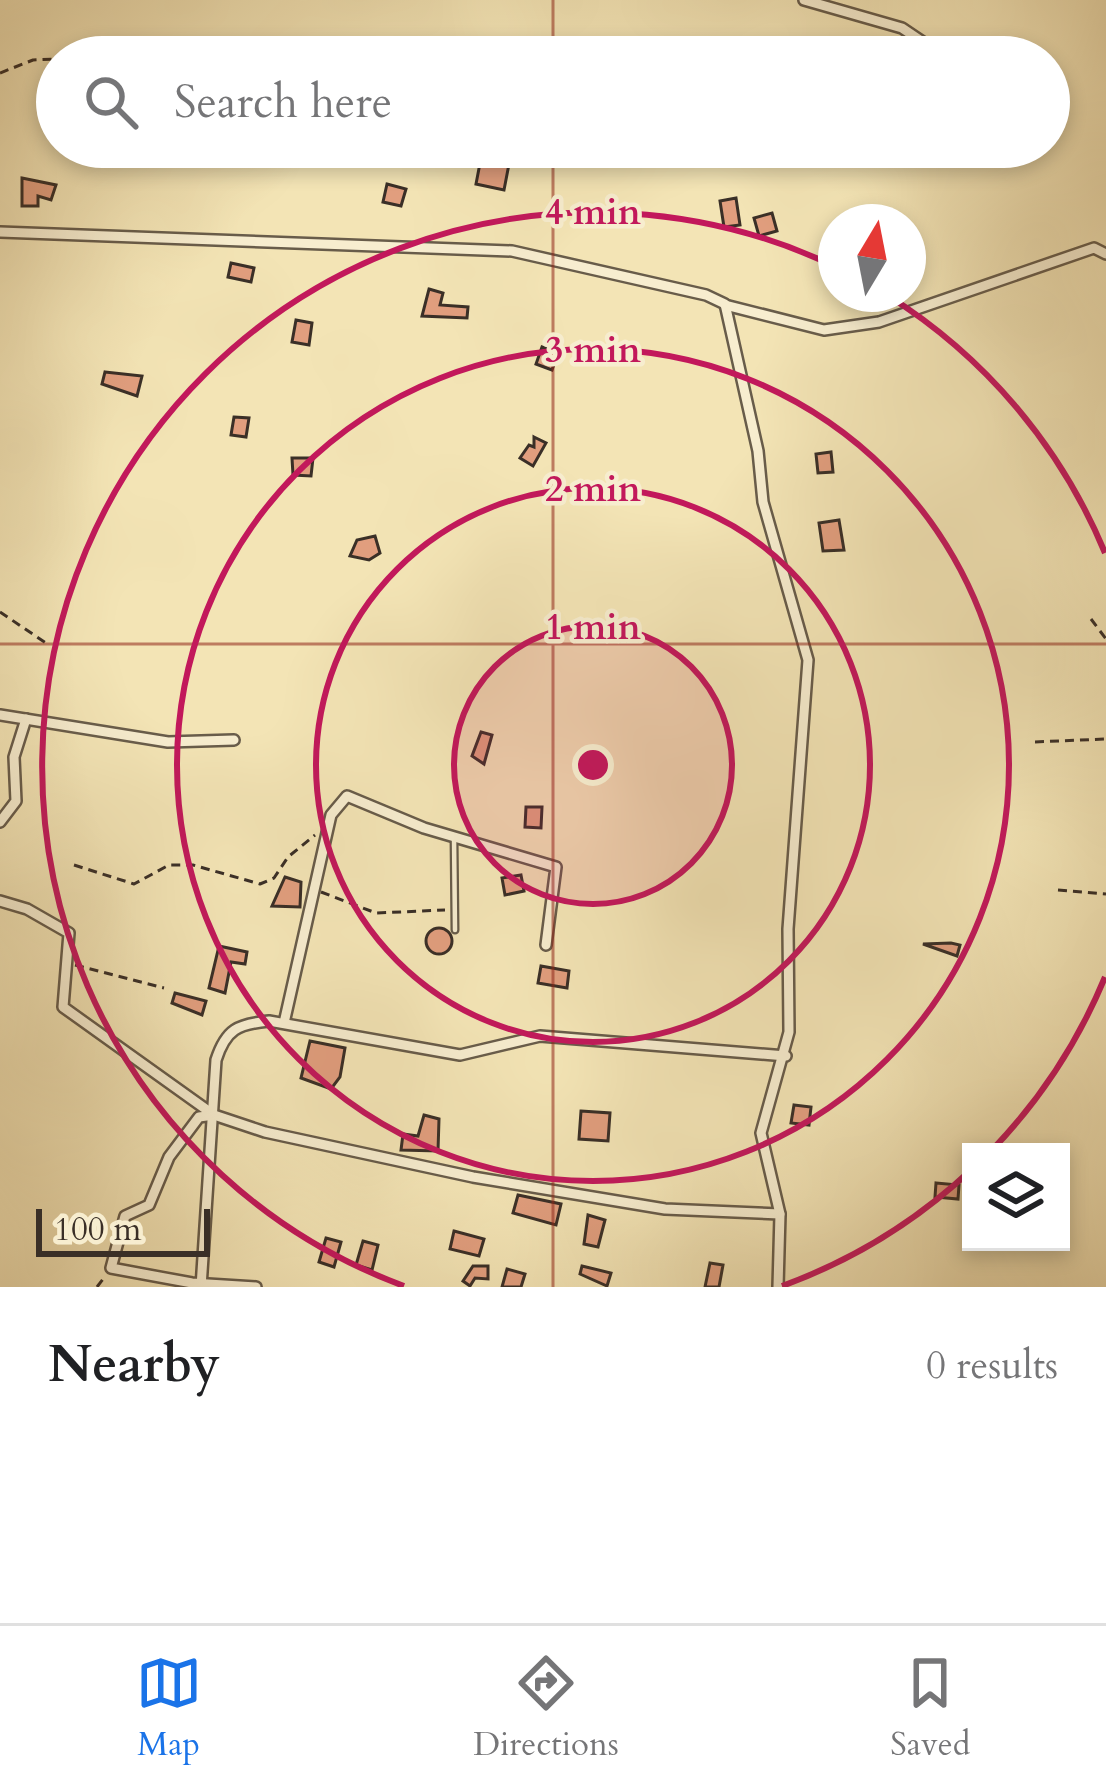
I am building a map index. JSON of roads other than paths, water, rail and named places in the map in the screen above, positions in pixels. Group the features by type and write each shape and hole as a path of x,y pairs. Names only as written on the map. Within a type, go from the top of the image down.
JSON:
{"street":[{"path":"804,0 902,28 914,36"},
{"path":"0,232 512,251 706,295 725,305 824,330 879,322 1094,248 1106,254"},
{"path":"725,305 763,502 808,660 788,929 792,983 786,1056 761,1133 780,1214 778,1287"},
{"path":"0,715 168,742 234,740"},
{"path":"0,823 16,801 14,757 26,719"},
{"path":"284,1023 331,815 347,796 556,867 546,945"},
{"path":"0,901 27,909 69,933 64,1007 214,1115 265,1132 472,1177 665,1209 780,1214"},
{"path":"201,1285 216,1060 223,1037 239,1024 284,1023 460,1055 540,1036 786,1056"},
{"path":"214,1115 199,1117 189,1128 149,1205 125,1216 111,1268 201,1285 256,1287"}],"lane":[{"path":"454,836 455,930"}]}
